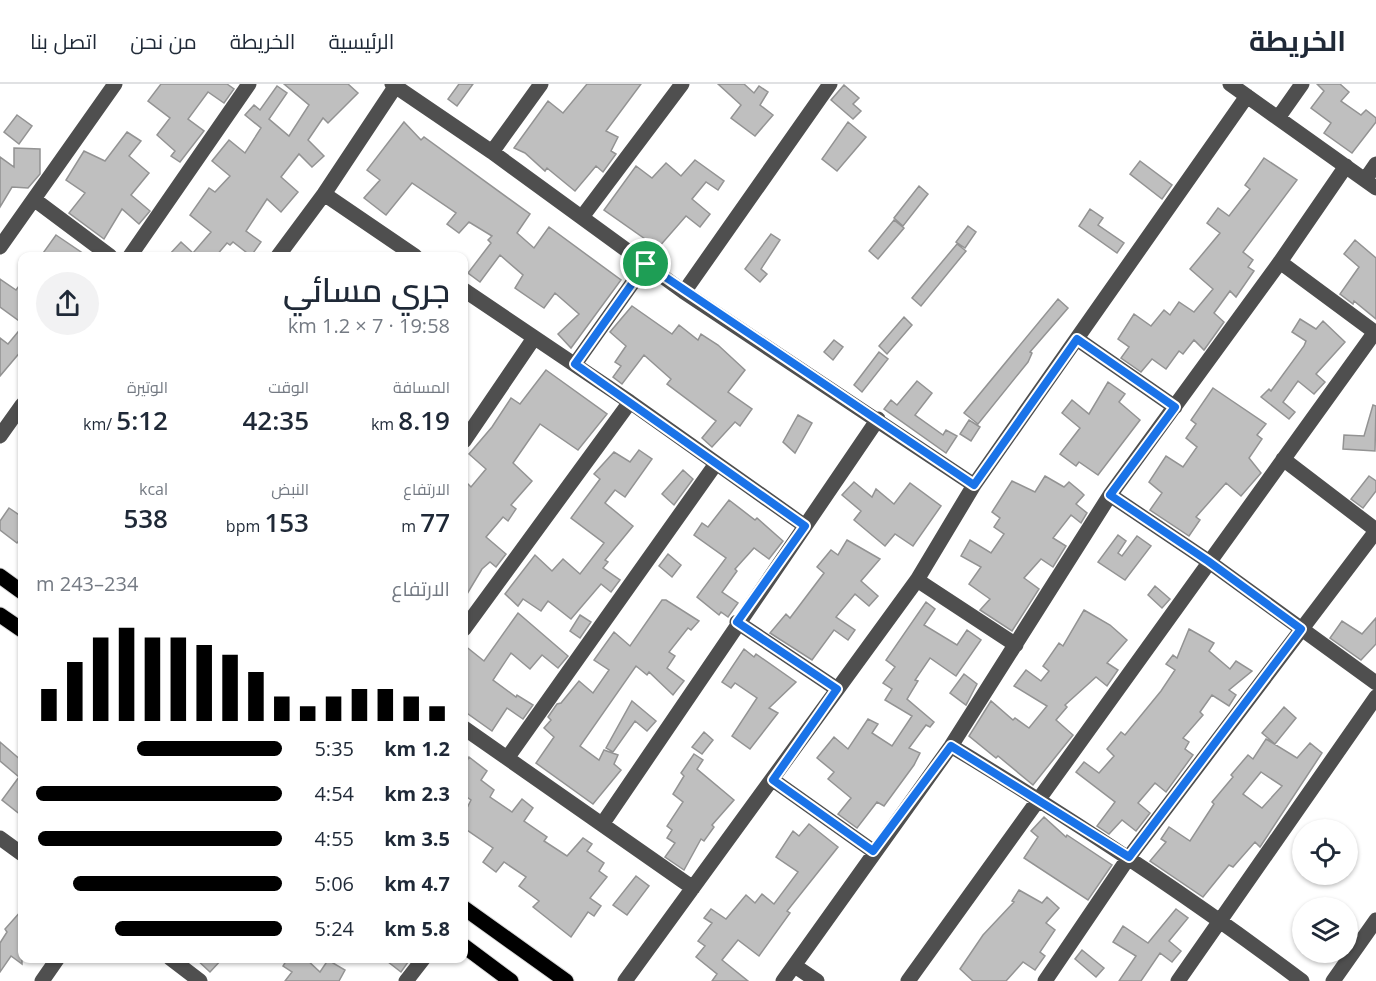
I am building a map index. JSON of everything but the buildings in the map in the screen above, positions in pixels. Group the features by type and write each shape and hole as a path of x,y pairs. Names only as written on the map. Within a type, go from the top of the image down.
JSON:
{"main road":[{"path":"0,576 18,589"},
{"path":"0,615 18,627"},
{"path":"468,911 566,981"},
{"path":"468,949 511,981"}],"street":[{"path":"0,247 115,84"},
{"path":"133,252 249,84"},
{"path":"492,152 542,84"},
{"path":"582,217 682,84"},
{"path":"1230,84 1370,184 1376,164"},
{"path":"1278,118 1302,84"},
{"path":"281,252 324,194 395,85 492,152 684,292 974,485"},
{"path":"684,292 825,86"},
{"path":"626,981 917,580 974,485 1247,96"},
{"path":"783,981 873,851 951,746 1110,495 1280,262 1346,166"},
{"path":"324,194 409,252"},
{"path":"35,200 105,252"},
{"path":"908,981 1208,561 1375,332 1280,262"},
{"path":"575,364 646,264"},
{"path":"468,293 630,402 715,465 805,526"},
{"path":"468,435 534,338"},
{"path":"1077,339 1175,407"},
{"path":"468,624 630,402"},
{"path":"0,436 18,411"},
{"path":"603,823 737,622 878,419"},
{"path":"1045,981 1129,857 1376,530 1282,459"},
{"path":"508,757 715,465"},
{"path":"1110,495 1208,561 1376,683"},
{"path":"917,580 1016,645"},
{"path":"737,622 837,689"},
{"path":"1178,981 1376,698"},
{"path":"468,731 693,888"},
{"path":"951,746 1039,798 1129,857 1222,921 1302,981"},
{"path":"773,780 873,851"},
{"path":"0,838 18,851"},
{"path":"1333,981 1376,920"},
{"path":"42,981 55,963"},
{"path":"177,963 200,981"},
{"path":"406,981 420,963"},
{"path":"795,966 817,981"}],"route":[{"path":"646,264 684,292 974,485 1077,339 1175,407 1110,495 1208,561 1301,629 1129,857 1039,798 951,746 873,851 773,780 837,689 737,622 805,526 715,465 575,364 646,264"}]}
